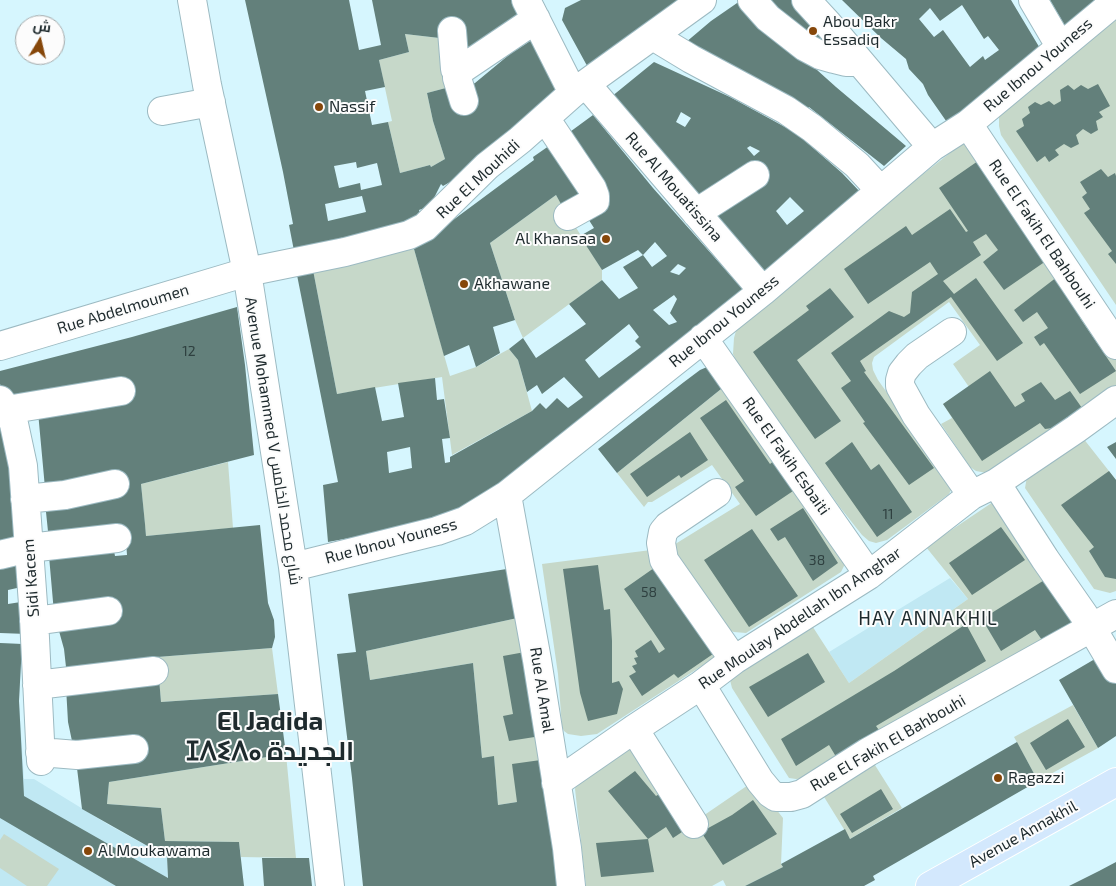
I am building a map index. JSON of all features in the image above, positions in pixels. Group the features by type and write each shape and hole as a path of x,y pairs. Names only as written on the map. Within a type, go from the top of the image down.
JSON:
{"main road":[{"name":"Avenue Annakhil","path":"930,886 1116,782"}],"street":[{"name":"Avenue Mohammed V شارع محمد الخامس","path":"192,0 211,102 247,272 294,567 330,886"},
{"name":"Rue El Mouhidi","path":"247,272 345,252 409,235 425,227 487,166 580,89 702,0"},
{"path":"752,0 768,18 805,47 820,55 834,59 846,62 860,62"},
{"path":"806,0 932,147"},
{"path":"1033,0 1060,46"},
{"name":"Rue Ibnou Youness","path":"294,567 437,531 464,521 507,495 763,291 932,147 968,124 1116,1"},
{"path":"464,101 457,78 459,71 536,8"},
{"name":"Rue Al Mouatissina","path":"536,8 580,89 696,213 763,291"},
{"path":"452,31 455,69 459,71"},
{"path":"653,36 691,59 786,110 857,164 880,190"},
{"path":"162,111 211,102"},
{"path":"545,118 596,196 595,201 568,216"},
{"name":"Rue El Fakih El Bahbouhi","path":"968,124 1116,345"},
{"path":"696,213 755,174"},
{"name":"Rue Abdelmoumen","path":"0,346 247,272"},
{"path":"952,332 916,356 902,373 900,386 916,415 972,495"},
{"name":"Rue El Fakih Esbaiti","path":"702,338 869,575"},
{"path":"4,405 121,391"},
{"name":"Rue Moulay Abdellah Ibn Amghar","path":"556,783 734,660 869,575 972,495 996,483 1116,400"},
{"name":"Sidi Kacem","path":"4,405 14,424 23,466 41,756 77,755 134,749"},
{"path":"996,483 1084,614 1116,670"},
{"path":"26,499 65,495 116,484"},
{"path":"717,494 668,526 663,532 661,543 664,560 734,660"},
{"name":"Rue Al Amal","path":"507,495 538,660 567,848 571,886"},
{"path":"0,555 29,548 117,538"},
{"path":"34,621 108,611"},
{"name":"Rue El Fakih El Bahbouhi","path":"700,685 760,782 770,794 776,797 791,798 802,794 868,752 1116,614"},
{"path":"37,685 154,671"},
{"path":"634,729 694,824"}],"shaded area":[{"path":"950,578 968,599 849,683 829,652"},
{"path":"0,643 22,644 19,701 24,779 34,779 109,825 167,857 168,886 0,886"}],"green space":[{"path":"1116,13 1116,305 1001,135 999,114"},
{"path":"405,34 448,39 457,85 427,93 433,121 445,159 431,167 430,165 400,173 388,122 392,121 379,60 409,52"},
{"path":"969,138 1116,355 1116,391 992,474 976,471 970,467 941,424 952,418 943,404 969,387 953,364 980,345 949,302 874,357 872,363 878,380 949,480 951,490 949,494 887,540 876,543 869,541 862,535 839,506 737,362 733,354 734,338 737,327 838,241"},
{"path":"556,195 602,270 602,280 523,338 515,320 490,243"},
{"path":"414,249 450,376 476,367 509,349 518,360 532,411 452,455 442,377 337,394 313,270"},
{"path":"726,385 845,564 841,572 746,633 728,630 672,546 740,504 712,465 652,502 648,502 644,507 617,473"},
{"path":"1083,438 1116,480 1116,591 1110,593 1094,589 1025,488 1028,471"},
{"path":"228,462 233,528 146,536 141,484"},
{"path":"996,500 1076,624 806,778 789,778 732,688 729,676 809,621 849,683 968,599 926,547"},
{"path":"651,550 717,656 597,734 581,736 568,734 562,727 558,674 542,564"},
{"path":"522,617 548,759 517,802 498,805 494,757 482,758 473,663 370,680 366,651"},
{"path":"272,648 278,694 161,702 157,657"},
{"path":"1073,705 1098,748 1038,781 1014,737"},
{"path":"630,745 700,818 754,781 783,818 781,864 783,867 745,886 726,886 723,880 712,886 586,886 576,785"},
{"path":"286,754 296,858 241,857 239,842 165,841 161,808 107,804 109,782"},
{"path":"873,762 902,808 850,839 821,792"},
{"path":"4,834 59,869 47,886 27,886 0,868 0,840"}],"building":[{"path":"245,0 349,0 359,50 381,45 372,0 520,0 530,19 462,66 448,39 405,34 409,52 379,60 385,87 365,91 372,125 388,122 400,173 430,165 431,167 445,159 433,121 427,93 457,85 464,87 475,83 510,54 538,36 567,93 480,165 443,186 441,184 430,206 419,210 421,216 412,228 295,256 289,225 293,224","holes":["356,162 357,168 377,163 382,185 361,190 360,183 339,188 334,166","362,196 366,212 328,221 325,204"]},
{"path":"581,0 695,0 591,73 562,20 565,8"},
{"name":"Abou Bakr Essadiq","path":"763,0 803,0 834,36 823,52"},
{"path":"842,0 1011,0 1041,50 951,128 928,95 923,84 909,69 906,59 881,38","holes":["962,5 984,39 988,36 999,50 985,60 983,56 970,67 943,30 934,37 919,19 930,8 940,21"]},
{"path":"1050,0 1108,0 1068,31"},
{"path":"740,1 836,87 906,146 884,166 809,107 805,112 685,43 711,21"},
{"path":"654,62 730,97 796,133 842,173 862,194 767,278 611,97","holes":["681,112 691,118 685,127 676,122","750,146 760,151 754,156 747,148","790,197 804,211 787,225 776,211"]},
{"path":"1098,84 1110,106 1099,112 1103,117 1096,121 1098,130 1091,134 1083,129 1076,135 1079,144 1071,148 1064,144 1055,150 1059,155 1049,162 1045,156 1037,162 1016,131 1024,126 1022,119 1030,113 1028,107 1035,102 1041,105 1049,101 1054,105 1061,101 1060,90 1068,85 1074,90 1081,85 1088,89"},
{"path":"593,115 653,188 747,294 545,454 446,520 328,542 323,485 338,482 297,275 313,270 337,394 375,387 382,421 404,417 398,383 435,378 437,400 444,399 450,438 442,439 445,463 450,462 450,457 532,411 540,403 546,409 557,398 568,408 583,397 564,377 542,394 537,385 527,392 518,360 509,349 523,338 536,358 586,324 569,304 602,280 619,299 638,288 623,267 643,255 638,250 602,270 580,236 594,228 585,214 605,203 563,137","holes":["655,242 667,256 652,267 643,255","678,264 686,268 679,275 670,272","674,295 677,299 670,313 677,322 669,325 653,310","629,324 639,337 635,341 641,347 599,378 585,360","410,447 412,468 389,473 387,452"]},
{"name":"Akhawane","path":"556,141 592,197 566,213 556,195 490,243 515,320 493,327 500,353 476,367 469,345 444,356 414,249 534,160 533,157"},
{"path":"978,161 1046,261 1004,290 983,262 998,250 986,234 973,242 981,255 943,281 954,294 976,278 1023,343 997,361 951,297 860,361 866,371 864,372 934,468 909,485 863,423 865,422 841,388 851,381 831,353 889,311 904,317 910,313 912,292 938,274 930,262 868,304 844,269 906,226 912,235 950,209 966,232 968,231 939,188"},
{"path":"1101,169 1108,177 1115,173 1116,176 1116,264 1108,254 1112,251 1084,213 1090,209 1082,197 1087,193 1080,182"},
{"path":"1057,277 1085,316 1080,318 1116,371 1080,394 1044,343 1040,346 1034,337 1048,328 1037,312 1023,322 1014,310"},
{"path":"830,288 854,317 797,360 841,421 815,439 753,352 809,310 806,306"},
{"path":"237,307 254,455 141,484 146,536 260,525 268,603 274,620 275,637 272,648 157,657 158,666 67,676 64,649 54,613 49,556 113,546 115,556 127,555 125,527 111,528 49,541 46,512 77,501 45,488 37,401 13,394 2,388 0,384 0,371 132,337"},
{"path":"707,367 726,385 617,473 598,449 684,382"},
{"path":"990,371 1015,407 1025,401 1021,394 1041,382 1055,400 1070,391 1082,408 1053,428 1045,429 1040,423 982,461 943,404"},
{"path":"726,400 770,464 775,460 796,489 756,516 735,487 744,481 700,418"},
{"path":"0,419 24,544 0,550"},
{"path":"690,432 708,460 681,478 679,475 647,497 630,474"},
{"path":"852,442 871,470 879,464 912,512 877,537 825,463"},
{"path":"1116,442 1116,459 1107,447"},
{"path":"1109,471 1116,480 1116,579 1105,577 1089,551 1094,547 1061,505"},
{"path":"803,508 838,563 813,581 785,537 778,541 770,529"},
{"path":"1001,527 1025,560 972,595 949,563"},
{"path":"752,529 798,596 749,627 704,560"},
{"path":"22,557 26,586 8,590 8,604 27,601 27,634 0,633 0,564"},
{"path":"598,565 604,610 610,609 612,683 619,681 623,689 617,714 588,721 580,693 563,569"},
{"path":"513,568 522,617 366,651 370,680 473,663 482,758 494,756 498,805 517,802 512,764 548,759 564,886 363,886 337,654 356,652 348,594"},
{"path":"654,568 713,654 678,678 674,674 642,696 629,676 636,672 632,666 637,664 634,658 638,657 635,651 651,640 659,653 665,649 624,589"},
{"path":"1046,579 1076,624 1044,643 1035,630 1001,651 982,619"},
{"path":"966,624 986,661 876,726 881,733 838,760 829,745 796,766 781,739 894,671"},
{"path":"0,643 22,644 19,701 24,796 168,878 167,857 82,809 76,760 68,722 66,687 159,678 161,702 278,694 286,754 109,782 107,804 161,808 165,841 239,842 244,886 116,886 0,818"},
{"path":"525,652 541,736 509,741 503,716 513,714 503,656"},
{"path":"808,653 825,682 768,717 749,687"},
{"path":"1100,656 1116,683 1116,736 1098,748 1059,680"},
{"path":"1068,719 1085,747 1046,770 1030,743"},
{"path":"1017,742 1038,781 873,876 875,880 864,886 745,886 783,867 781,864 845,829 850,839"},
{"path":"635,771 656,796 663,792 688,828 673,838 666,827 648,839 608,791"},
{"path":"881,789 893,809 852,833 840,814"},
{"path":"753,800 777,834 723,865 701,832 732,815"},
{"path":"648,839 654,872 601,877 596,843"},
{"path":"262,858 309,858 312,886 264,886"},
{"path":"1116,862 1116,886 1069,886 1099,871"}],"place":[{"name":"Abou Bakr Essadiq","path":"813,31"},
{"name":"Nassif","path":"319,107"},
{"name":"Al Khansaa","path":"606,239"},
{"name":"Akhawane","path":"464,284"},
{"name":"Ragazzi","path":"998,778"},
{"name":"Al Moukawama","path":"88,851"}],"district":[{"name":"HAY ANNAKHIL","path":"928,619"},
{"name":"El Jadida ⵊⴷⵉⴷⴰ الجديدة","path":"270,736"}]}
